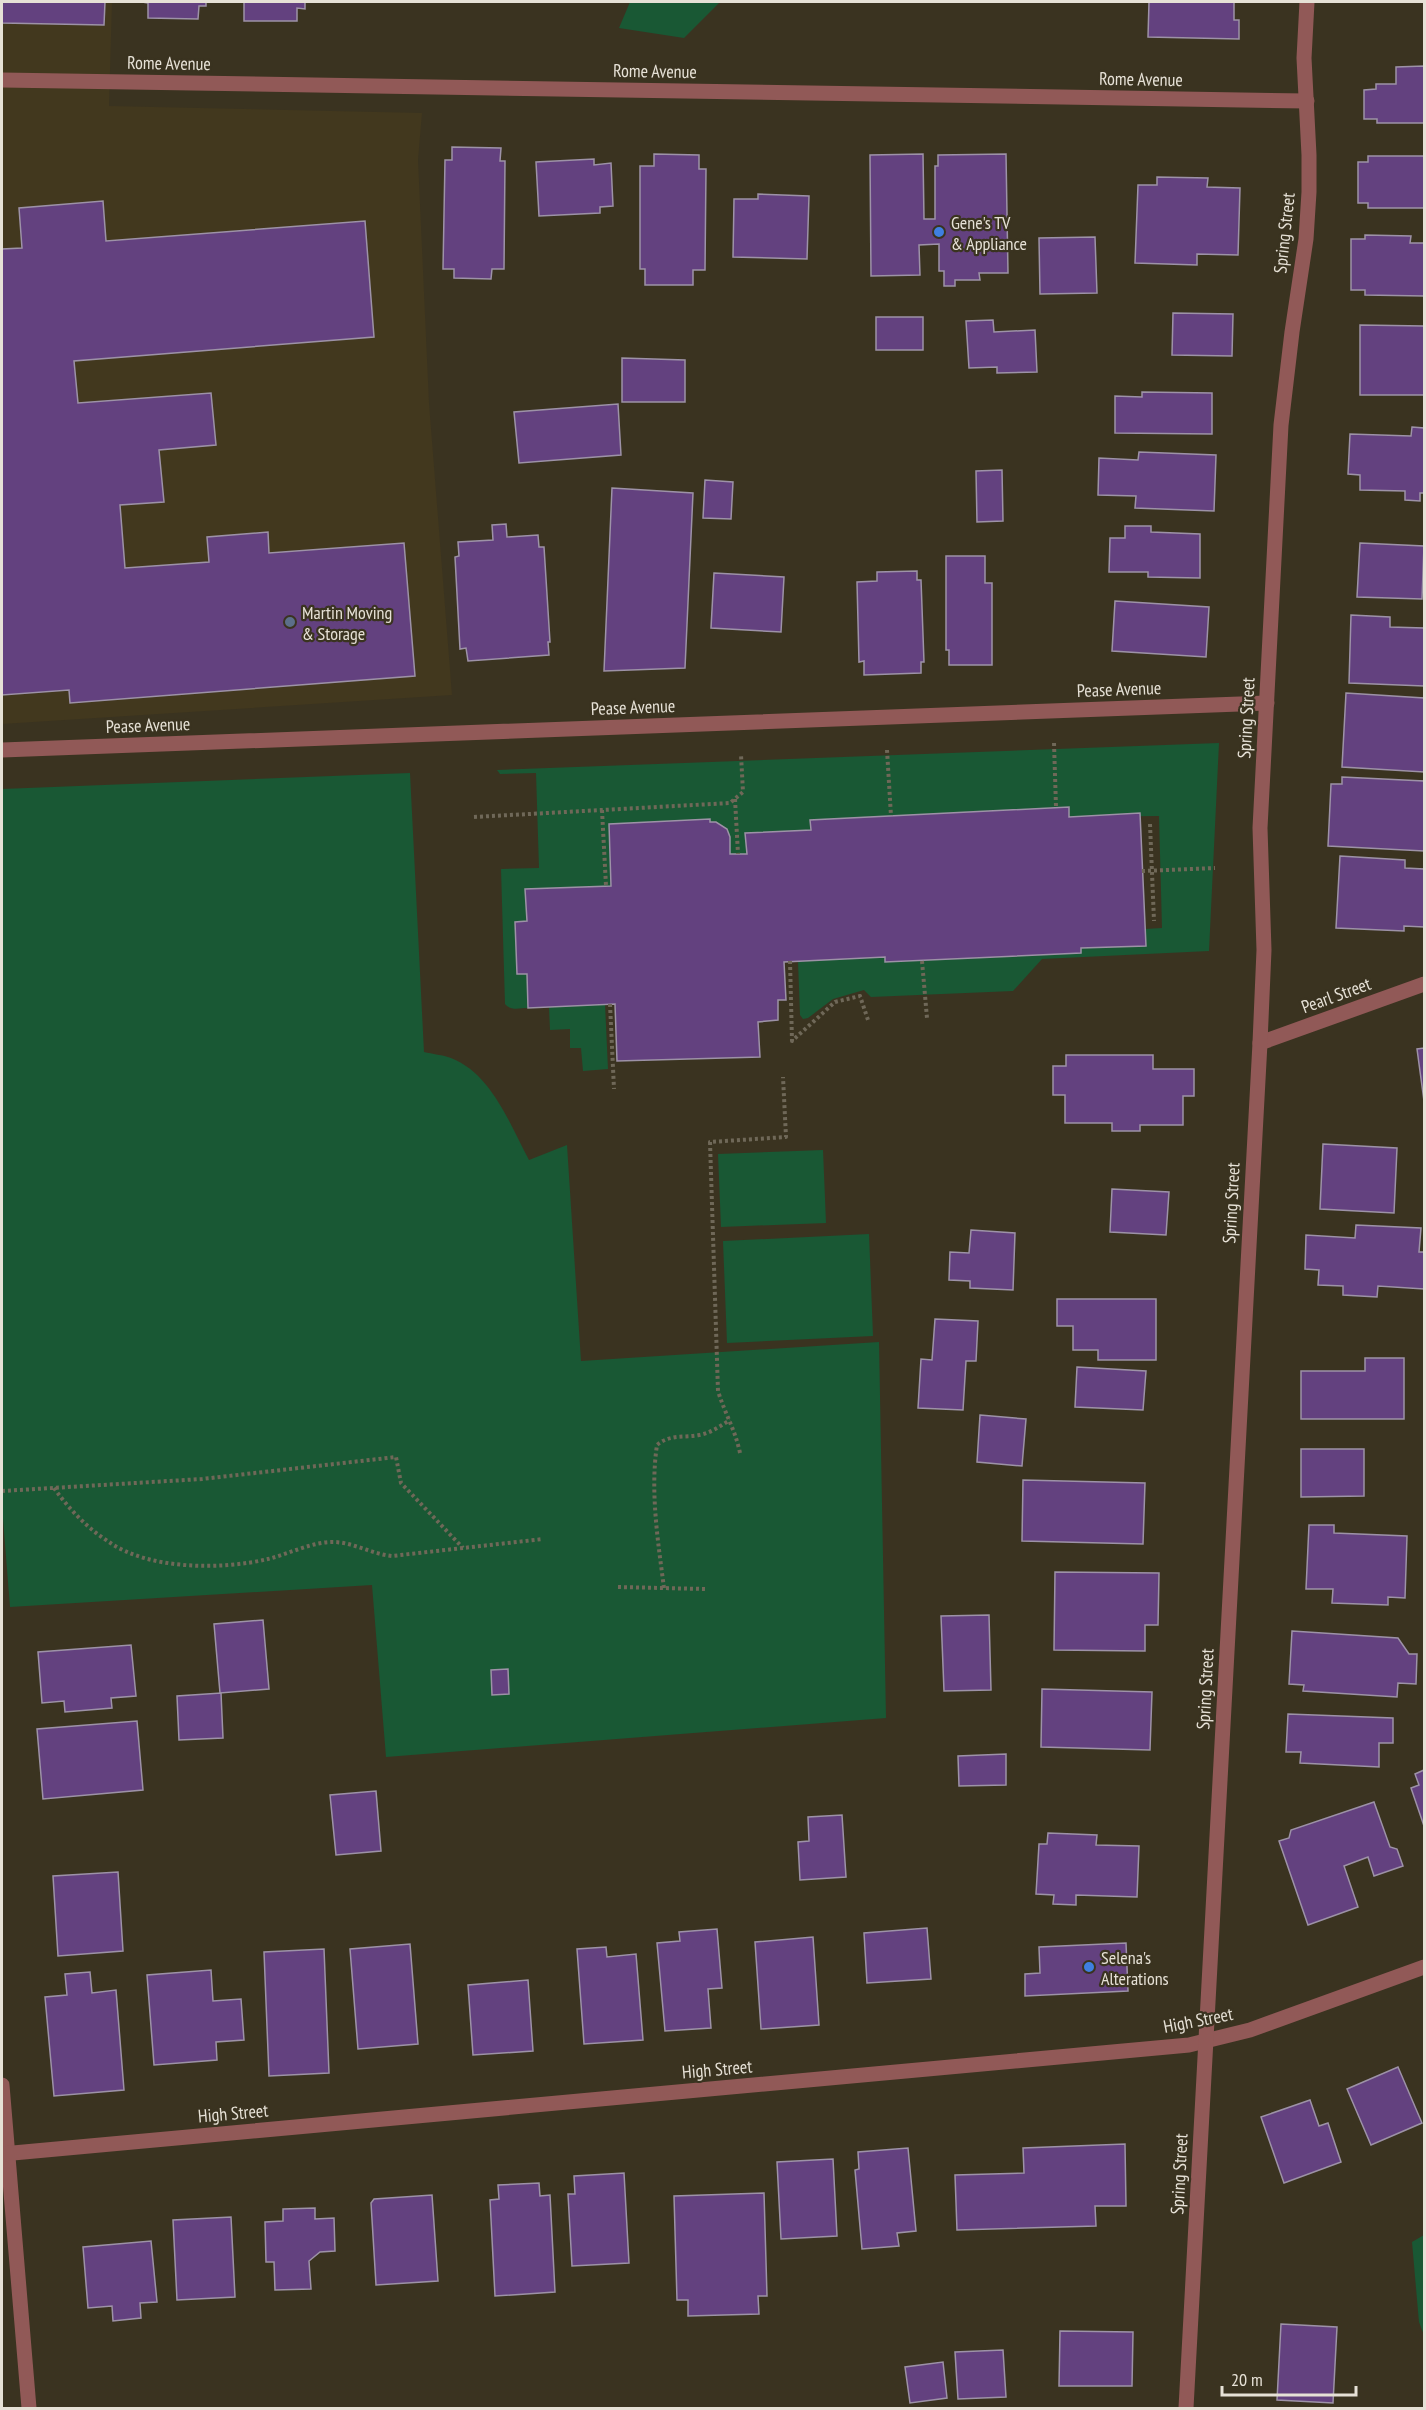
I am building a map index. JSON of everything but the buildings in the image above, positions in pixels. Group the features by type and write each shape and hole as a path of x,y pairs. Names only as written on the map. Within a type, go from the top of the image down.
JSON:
{"street":[{"name":"Spring Street","path":"1186,2409 1260,1043 1264,950 1260,828 1281,425 1306,239 1309,155 1304,58 1307,2"},
{"name":"Rome Avenue","path":"2,80 1307,101"},
{"name":"Pease Avenue","path":"2,750 1267,703"},
{"name":"Pearl Street","path":"1260,1043 1425,984"},
{"name":"High Street","path":"4,2154 1189,2045 1250,2030 1425,1967"},
{"path":"2,2085 4,2154 29,2409"}],"path":[{"path":"1054,743 1056,807"},
{"path":"888,750 891,816"},
{"path":"474,817 730,803 743,792 741,755"},
{"path":"735,799 738,854"},
{"path":"602,810 606,886"},
{"path":"1150,824 1154,921"},
{"path":"1142,871 1215,868"},
{"path":"790,961 792,1041 835,1002 860,996 868,1020"},
{"path":"922,961 927,1018"},
{"path":"610,1004 614,1089"},
{"path":"740,1453 718,1391 710,1142 786,1137 783,1077"},
{"path":"664,1588 658,1540 657,1445 665,1439 699,1435 711,1431 730,1420"},
{"path":"2,1491 201,1479 396,1457 401,1483 463,1548"},
{"path":"54,1488 66,1505 83,1522 110,1543 157,1561 197,1566 236,1564 267,1559 327,1542 345,1544 379,1555 392,1556 543,1539"},
{"path":"618,1587 705,1589"}],"shaded area":[{"path":"2,2 112,2 109,106 422,113 418,160 429,403 452,695 2,724"}],"green space":[{"path":"630,2 720,2 684,38 619,28"},
{"path":"1219,743 1209,951 1042,959 1013,991 871,997 864,990 833,999 808,1018 803,1019 800,1015 798,961 885,957 886,962 1080,953 1081,948 1145,946 1145,929 1162,928 1159,816 1069,817 1068,807 810,820 811,830 745,833 747,854 730,854 727,831 716,822 710,822 710,819 609,824 611,886 525,889 527,921 515,922 517,974 527,974 528,1008 513,1008 505,1004 501,869 539,868 536,773 500,774 497,770"},
{"path":"410,773 424,1052 451,1058 478,1076 498,1102 529,1160 567,1145 581,1361 879,1342 886,1718 386,1757 372,1585 10,1607 2,1506 2,789"},
{"path":"605,1004 608,1069 583,1071 581,1048 570,1048 570,1029 550,1030 549,1007"},
{"path":"823,1150 826,1223 721,1227 718,1154"},
{"path":"869,1234 873,1336 727,1343 723,1241"},
{"path":"1424,2235 1424,2335 1419,2322 1412,2242"}],"place":[{"name":"Gene's TV & Appliance","path":"939,232"},
{"name":"Martin Moving & Storage","path":"290,622"},
{"name":"Selena's Alterations","path":"1089,1967"}]}
